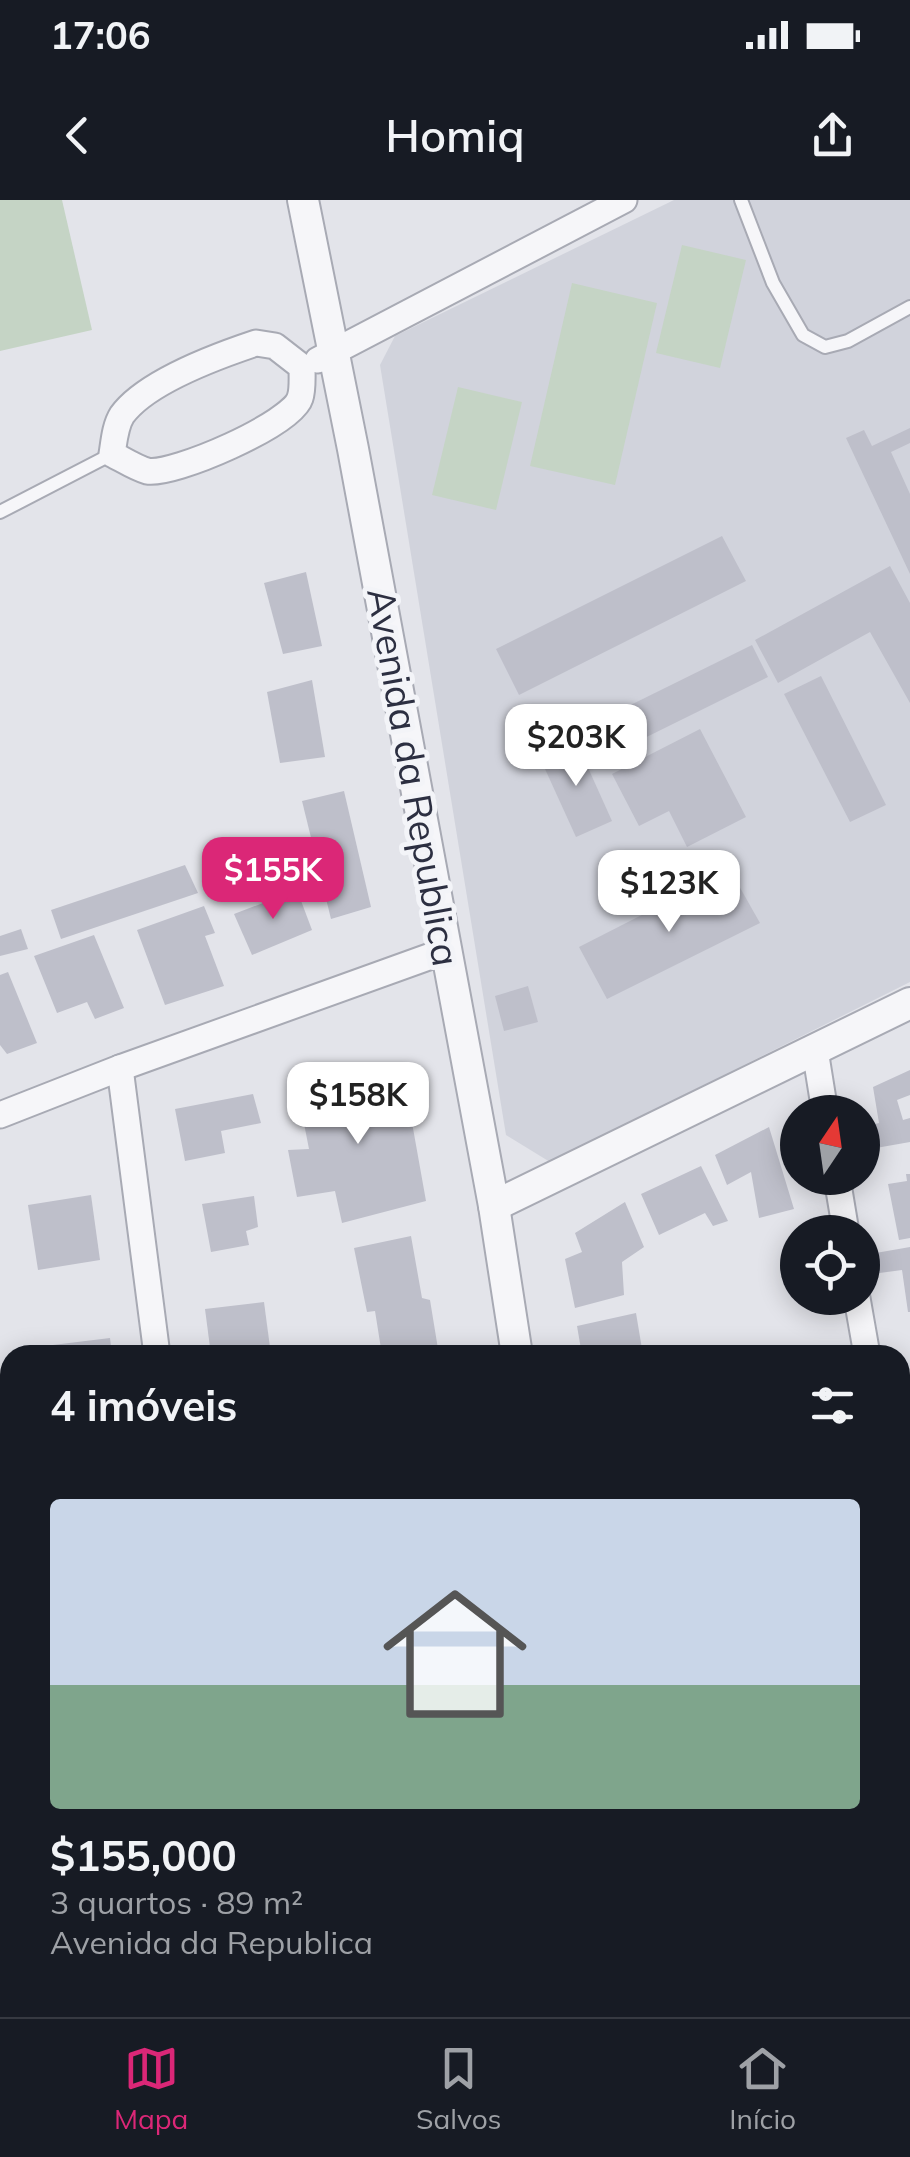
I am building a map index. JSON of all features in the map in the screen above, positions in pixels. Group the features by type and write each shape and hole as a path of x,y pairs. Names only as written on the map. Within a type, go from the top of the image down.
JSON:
{"street":[{"name":"Avenida da Republica","path":"302,200 494,1206 515,1345"},
{"path":"302,367 624,200"},
{"path":"256,342 275,346 302,367 300,400 284,418 250,436 188,464 149,472 112,454 119,419 140,395 184,372 256,342"},
{"path":"0,1115 445,952"},
{"path":"494,1206 910,1003"},
{"path":"814,1050 822,1095"},
{"path":"120,1068 156,1345"},
{"path":"860,1315 865,1345"}],"lane":[{"path":"741,200 773,283 803,335 824,346 848,341 910,307"},
{"path":"0,512 112,454"}],"shaded area":[{"path":"674,200 910,200 910,982 550,1162 506,1135 380,365 395,336"}],"green space":[{"path":"0,200 62,200 92,330 0,351"},
{"path":"682,245 746,260 720,368 656,353"},
{"path":"572,283 657,303 615,485 530,466"},
{"path":"458,387 522,402 496,510 432,495"}],"building":[{"path":"910,428 910,443 891,452 910,494 910,574 846,438 864,430 872,446"},
{"path":"722,536 746,581 519,695 496,649"},
{"path":"890,566 910,603 910,703 870,632 778,683 755,640"},
{"path":"306,572 322,646 283,654 264,583"},
{"path":"752,645 768,677 600,760 584,728"},
{"path":"821,676 886,805 850,822 784,694"},
{"path":"312,680 325,757 280,763 267,692"},
{"path":"700,729 746,817 687,847 669,811 639,826 612,774"},
{"path":"576,741 612,821 576,837 540,758"},
{"path":"344,791 371,907 331,919 302,801"},
{"path":"185,865 198,893 61,939 51,910"},
{"path":"730,870 760,923 607,999 579,947"},
{"path":"297,890 312,930 252,955 234,914"},
{"path":"204,906 215,933 205,936 224,986 165,1005 137,930"},
{"path":"21,929 28,949 0,956 0,936"},
{"path":"94,935 124,1008 95,1019 87,1002 57,1013 34,956"},
{"path":"8,972 37,1043 7,1054 0,1045 0,975"},
{"path":"528,986 538,1022 504,1031 495,996"},
{"path":"910,1070 910,1095 897,1100 903,1120 910,1118 910,1142 880,1147 880,1095 874,1095 873,1087"},
{"path":"395,1074 404,1117 411,1117 426,1201 342,1223 335,1191 297,1197 288,1150 309,1149 298,1093 306,1089 305,1082"},
{"path":"253,1094 261,1123 221,1131 225,1153 185,1161 175,1109"},
{"path":"769,1127 780,1163 780,1195 790,1195 794,1209 759,1218 751,1172 727,1185 715,1155"},
{"path":"701,1166 728,1221 713,1226 705,1213 659,1235 641,1194"},
{"path":"906,1174 910,1174 910,1238 899,1240 888,1184 907,1181"},
{"path":"91,1195 100,1260 38,1270 28,1205"},
{"path":"254,1196 258,1227 246,1231 249,1245 211,1252 202,1204"},
{"path":"625,1202 644,1247 622,1262 624,1295 575,1308 565,1259 582,1252 575,1233"},
{"path":"411,1236 422,1298 430,1300 437,1345 380,1345 375,1311 367,1312 354,1248"},
{"path":"910,1247 910,1312 902,1270 880,1273 880,1252"},
{"path":"264,1302 270,1345 210,1345 205,1309"},
{"path":"636,1313 641,1345 580,1345 577,1326"},
{"path":"110,1338 111,1345 53,1345"}]}
